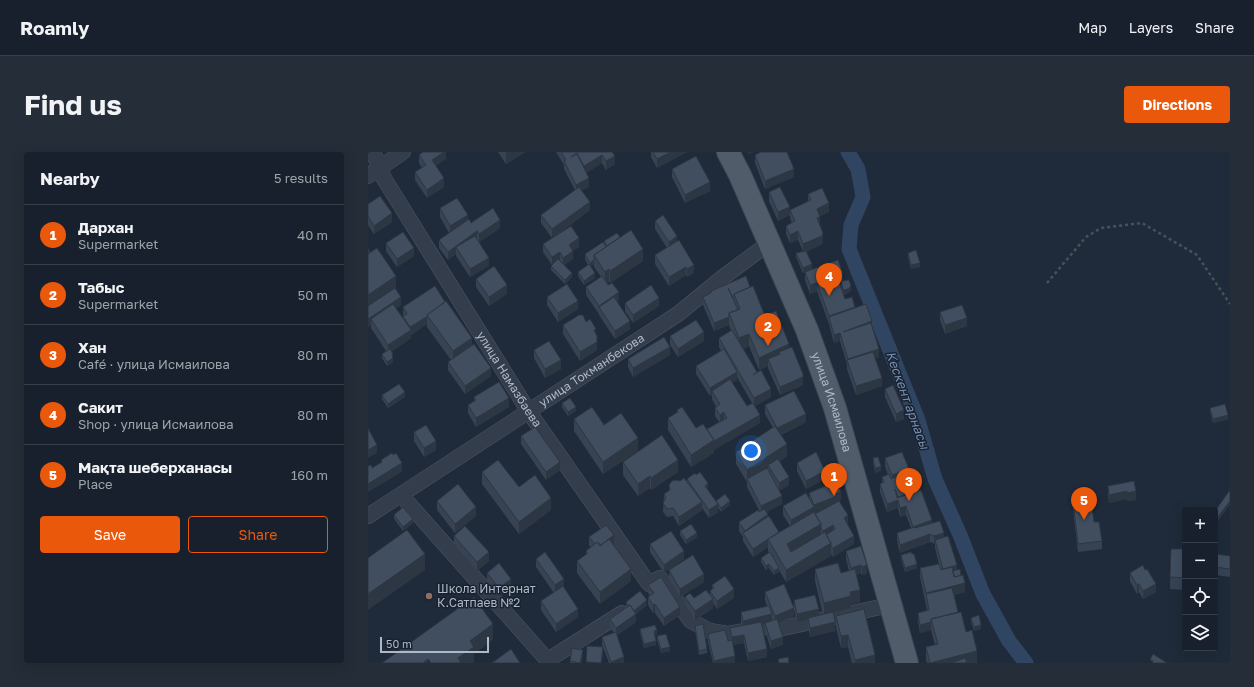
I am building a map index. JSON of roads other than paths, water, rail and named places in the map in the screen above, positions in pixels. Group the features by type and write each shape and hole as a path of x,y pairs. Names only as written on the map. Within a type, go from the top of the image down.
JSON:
{"main road":[{"name":"улица Исмаилова","path":"728,152 808,330 835,408 907,663"}],"street":[{"name":"улица Намазбаева","path":"372,152 381,167 383,177 529,412 649,584 660,578 692,621 710,631 727,634 782,624 783,628 890,605"},
{"path":"368,176 403,152"},
{"name":"улица Токманбекова","path":"368,516 678,314 722,278 769,243"},
{"path":"401,495 549,661 622,612"}],"waterway":[{"name":"Кескент арнасы","path":"848,152 858,169 863,197 851,225 849,249 918,420 935,479 960,535 983,594 1009,641 1026,663"}],"place":[{"name":"Сакит","path":"829,296"},
{"name":"Табыс","path":"768,346"},
{"name":"Дархан","path":"834,496"},
{"name":"Хан","path":"909,501"},
{"name":"Мақта шеберханасы","path":"1084,520"},
{"name":"Школа Интернат К.Сатпаев №2","path":"429,596"}]}
